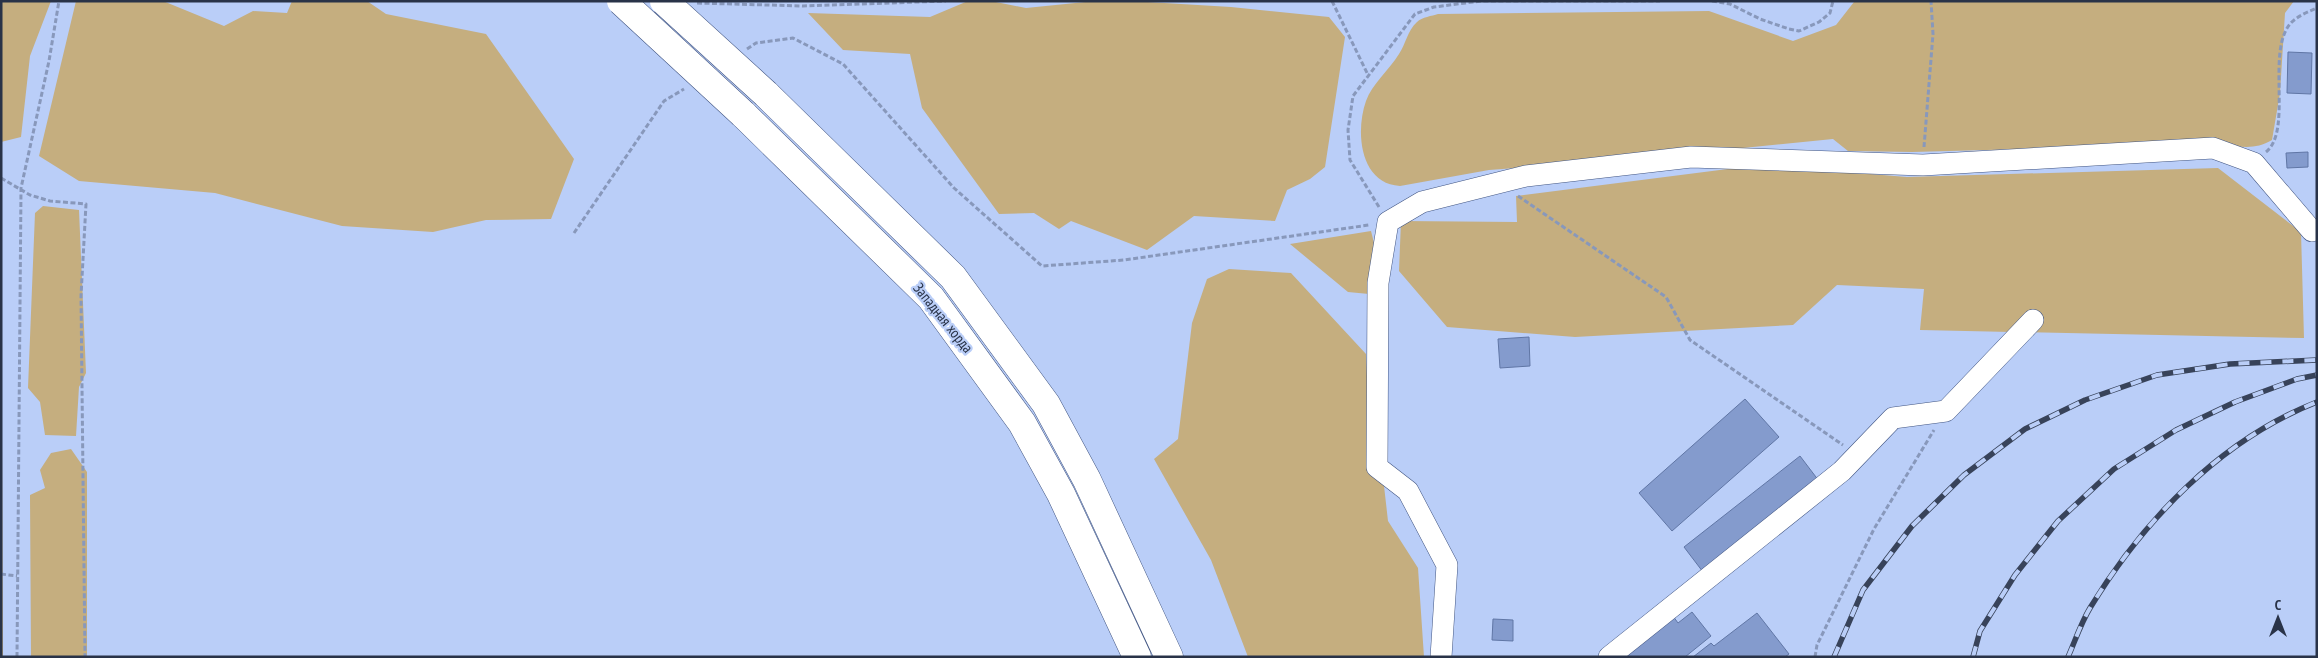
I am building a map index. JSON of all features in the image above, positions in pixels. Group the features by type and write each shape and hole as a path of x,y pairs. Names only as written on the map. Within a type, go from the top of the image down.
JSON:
{"highway":[{"name":"Западная хорда","path":"620,1 743,114 931,298 1016,416 1061,494 1137,657"},
{"name":"Западная хорда","path":"676,2 766,94 953,277 1046,404 1087,480 1170,657"}],"street":[{"path":"1441,657 1447,565 1408,491 1377,467 1378,283 1388,222 1422,202 1526,176 1691,157 1923,165 2213,148 2254,163 2312,231"},
{"path":"1609,657 1842,472 1893,418 1946,411 2033,320"}],"path":[{"path":"16,657 21,188 47,69 58,1"},
{"path":"676,2 803,6 946,1"},
{"path":"1332,1 1368,75"},
{"path":"739,54 756,43 793,38 843,64 954,188 1042,266 1124,260 1388,222 1350,160 1348,130 1353,96 1415,14 1434,7 1481,1 1660,1"},
{"path":"1712,1 1730,4"},
{"path":"1724,1 1760,19 1789,30 1799,31 1818,22 1830,12 1834,2"},
{"path":"1923,165 1933,34 1931,1"},
{"path":"2254,163 2270,150 2277,131 2280,49 2285,31 2291,23 2317,8"},
{"path":"574,233 664,101 689,85"},
{"path":"1,178 30,195 50,201 86,204 81,296 85,657"},
{"path":"1498,183 1666,297 1690,340 1858,455"},
{"path":"1814,657 1874,529 1946,411"},
{"path":"1,574 17,576"}],"shaded area":[{"path":"1,1 51,1 30,56 21,137 1,142"},
{"path":"76,1 163,1 224,26 253,11 287,13 292,1 367,1 386,14 486,34 574,159 551,219 486,220 433,232 342,226 215,193 79,181 39,156"},
{"path":"968,1 991,1 1026,8 1095,1 1131,1 1231,7 1329,17 1345,37 1325,167 1310,179 1287,190 1275,221 1194,216 1147,250 1071,221 1059,229 1034,213 999,214 922,108 910,54 843,50 808,13 930,17"},
{"path":"2294,1 2285,13 2280,93 2272,140 2248,147 2222,144 1912,152 1848,151 1833,139 1624,160 1489,170 1400,186 1387,183 1376,176 1364,154 1361,141 1361,127 1366,101 1376,83 1399,54 1414,26 1419,20 1427,17 1438,14 1709,11 1793,41 1836,25 1854,2"},
{"path":"1759,165 1907,177 2218,168 2301,232 2304,338 1920,330 1924,289 1837,285 1793,325 1575,337 1447,327 1399,271 1401,221 1517,222 1516,196"},
{"path":"43,206 79,210 86,373 79,387 76,436 45,435 40,402 28,388 35,213"},
{"path":"1371,231 1378,259 1369,294 1348,292 1290,244"},
{"path":"1,239 3,657 1,657"},
{"path":"1229,269 1291,273 1366,354 1370,442 1383,477 1388,521 1418,568 1424,657 1248,657 1211,560 1154,459 1178,439 1192,323 1207,279"},
{"path":"71,449 87,472 87,657 31,657 30,495 45,488 40,470 51,453"}],"building":[{"path":"2288,52 2312,53 2311,94 2287,93"},
{"path":"2308,152 2308,167 2287,168 2286,153"},
{"path":"1529,337 1530,366 1500,368 1498,339"},
{"path":"1745,399 1779,437 1672,531 1639,493"},
{"path":"1800,456 1819,481 1703,572 1684,547"},
{"path":"1692,612 1711,636 1685,657 1621,657 1673,616 1678,623"},
{"path":"1757,613 1789,654 1785,657 1693,657 1711,643 1714,646"},
{"path":"1493,619 1513,620 1513,641 1492,640"}],"railway":[{"path":"1834,657 1863,590 1912,526 1964,475 2025,429 2085,400 2157,375 2230,364 2317,360"},
{"path":"1973,657 1980,631 2015,575 2058,521 2114,469 2176,430 2235,402 2297,379 2317,375"},
{"path":"2068,657 2090,608 2111,576 2134,544 2187,487 2248,438 2282,418 2317,402"}]}
